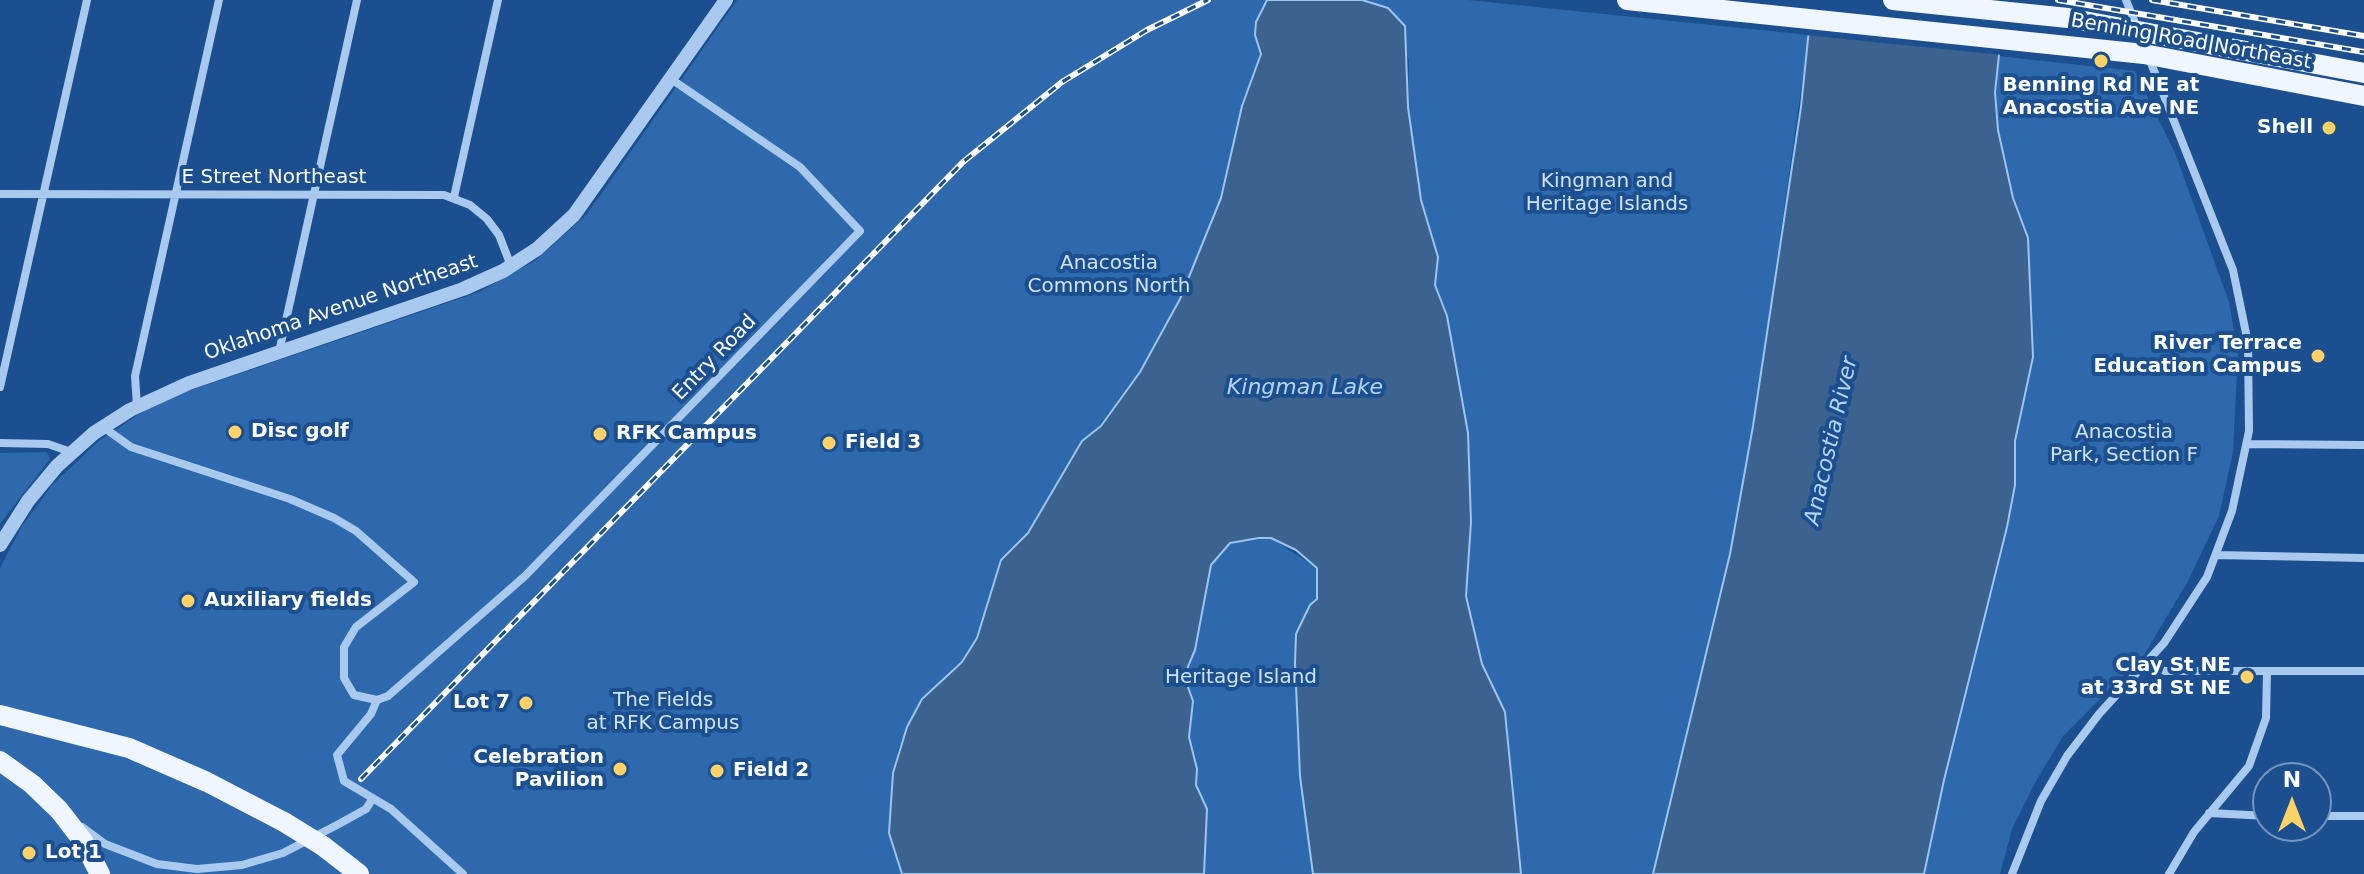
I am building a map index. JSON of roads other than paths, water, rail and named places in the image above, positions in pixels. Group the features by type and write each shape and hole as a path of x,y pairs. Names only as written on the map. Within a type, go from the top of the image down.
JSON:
{"main road":[{"name":"Benning Road Northeast","path":"1627,0 2144,54 2364,96"},
{"name":"Benning Road Northeast","path":"1893,0 2068,18 2364,73"},
{"path":"0,715 129,748 226,791 284,822 323,846 359,874"},
{"path":"0,761 32,784 59,810 83,841 100,874"}],"street":[{"path":"0,387 87,0"},
{"path":"137,406 135,376 219,0"},
{"path":"279,352 357,0"},
{"path":"498,0 454,197 475,208 494,227 511,266"},
{"name":"Oklahoma Avenue Northeast","path":"0,545 40,485 71,452 137,406 177,387 463,289 511,266 547,242 574,215 726,0"},
{"path":"2012,874 2041,801 2067,756 2099,714 2146,665 2185,615 2216,555 2236,499 2247,444 2249,360 2238,291 2222,240 2134,29 2126,0"},
{"name":"Entry Road","path":"463,874 391,809 344,781 337,755 371,714 377,700 397,689 525,576 860,231 800,167 671,79"},
{"name":"E Street Northeast","path":"0,194 454,197"},
{"path":"103,427 131,447 234,479 334,518 356,531 414,582 356,627 344,647 342,668 347,687 363,699 377,700"},
{"path":"0,443 48,444 71,452"},
{"path":"2247,444 2364,445"},
{"path":"2216,555 2364,558"},
{"path":"2146,665 2165,671 2364,671"},
{"path":"2169,874 2187,842 2240,779 2258,746 2266,718 2267,671"},
{"path":"59,810 105,844 157,864 197,869 242,865 283,853 366,809 373,798"},
{"path":"2209,813 2252,815"},
{"path":"2332,816 2364,816"}],"water":[{"name":"Kingman Lake","path":"1267,0 1362,0 1388,8 1405,26 1408,107 1421,200 1438,257 1435,285 1447,316 1468,433 1471,522 1466,596 1482,664 1505,712 1521,874 1313,874 1300,776 1295,663 1296,634 1310,605 1317,599 1317,568 1296,550 1271,538 1259,538 1230,543 1211,565 1195,650 1184,676 1193,701 1189,737 1197,769 1196,785 1207,809 1204,874 902,874 889,833 893,773 907,727 922,699 962,662 977,638 1001,560 1028,533 1082,441 1101,426 1140,372 1180,299 1221,198 1242,106 1261,54 1255,35 1256,22"},
{"name":"Anacostia River","path":"1812,0 2005,0 1995,92 1998,130 2013,198 2028,238 2033,357 2015,441 2015,485 1924,874 1653,874 1730,554 1753,426 1801,107"}],"railway":[{"path":"361,779 963,162 1062,82 1147,30 1208,0"},
{"path":"2058,0 2364,52"},
{"path":"2152,0 2364,36"}],"place":[{"name":"Benning Rd NE at Anacostia Ave NE","path":"2101,61"},
{"name":"Shell","path":"2329,128"},
{"name":"River Terrace Education Campus","path":"2318,356"},
{"name":"Disc golf","path":"235,432"},
{"name":"RFK Campus","path":"600,434"},
{"name":"Field 3","path":"829,443"},
{"name":"Auxiliary fields","path":"188,601"},
{"name":"Clay St NE at 33rd St NE","path":"2247,677"},
{"name":"Lot 7","path":"526,703"},
{"name":"Celebration Pavilion","path":"620,769"},
{"name":"Field 2","path":"717,771"},
{"name":"Lot 1","path":"29,853"}],"park label":[{"name":"Kingman and Heritage Islands","path":"1607,194"},
{"name":"Anacostia Commons North","path":"1109,276"},
{"name":"Anacostia Park, Section F","path":"2124,444"},
{"name":"Heritage Island","path":"1241,678"},
{"name":"The Fields at RFK Campus","path":"663,712"}]}
